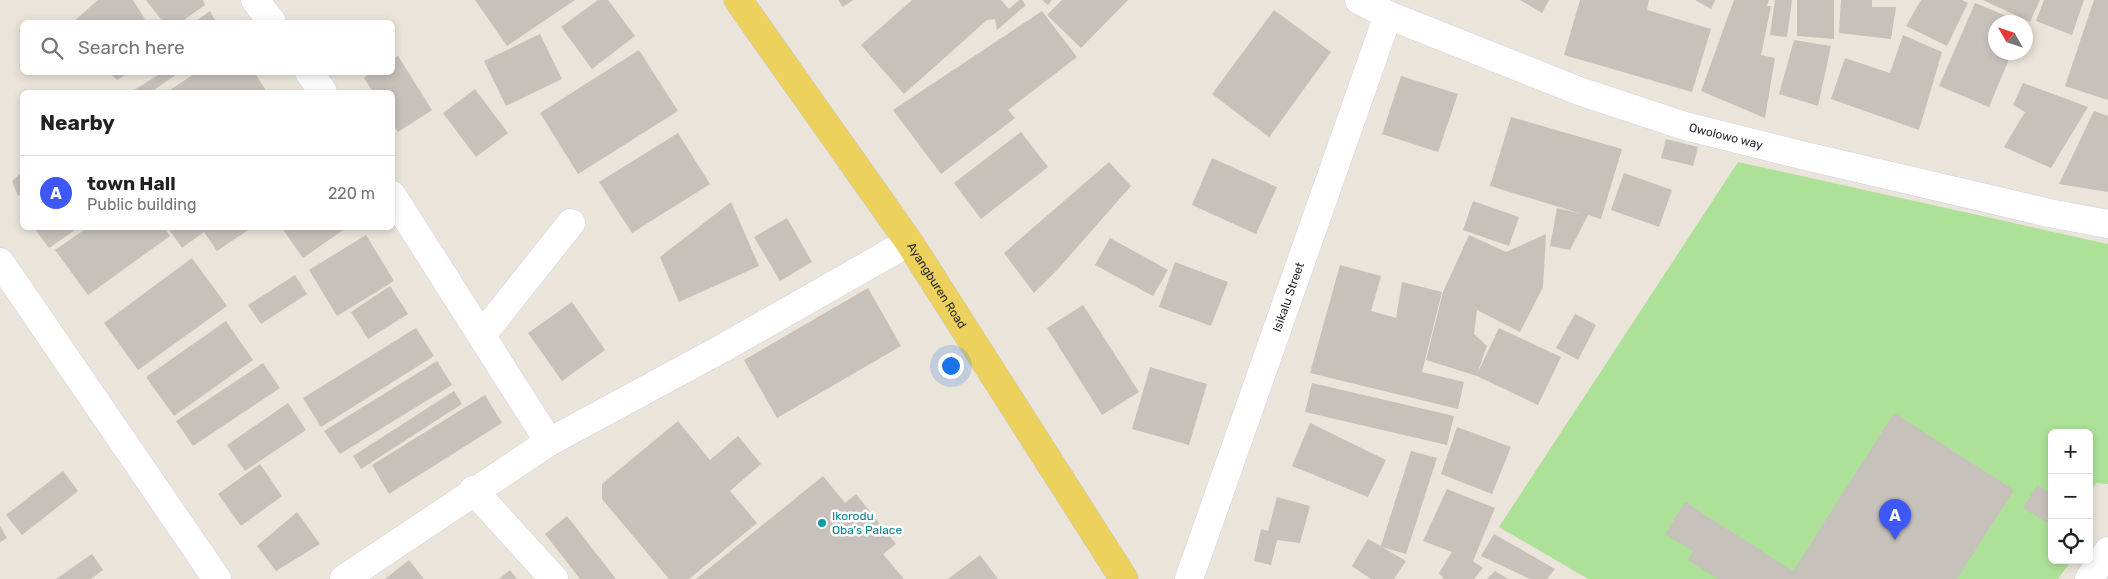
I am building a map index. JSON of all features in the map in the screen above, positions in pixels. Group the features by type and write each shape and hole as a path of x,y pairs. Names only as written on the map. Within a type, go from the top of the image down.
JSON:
{"main road":[{"name":"Ayangburen Road","path":"738,0 909,242 1120,578"}],"street":[{"path":"255,0 270,20"},
{"name":"Owolowo way","path":"1359,0 1388,15 1579,91 1685,126 1806,157 2049,213 2108,224"},
{"name":"Isikalu Street","path":"1189,579 1388,15"},
{"path":"311,75 322,90"},
{"path":"395,200 549,442"},
{"path":"482,335 571,223"},
{"path":"344,579 473,490 549,442 723,348 909,242"},
{"path":"5,278 217,579"},
{"path":"473,490 554,579"},
{"path":"2089,579 2108,551"}],"green space":[{"path":"1738,162 2108,244 2108,484 2096,483 2093,487 2093,429 2048,429 2048,564 2069,564 2058,579 1588,579 1499,527"}],"building":[{"path":"98,0 133,0 145,19 143,20 75,20"},
{"path":"146,0 203,0 205,5 184,20 161,20"},
{"path":"475,0 575,0 507,46"},
{"path":"598,0 608,0 635,36 592,69 561,27"},
{"path":"838,0 853,0 843,7"},
{"path":"912,0 1001,0 1009,9 1019,0 1022,0 1026,5 997,30 995,19 987,20 904,94 861,45"},
{"path":"1042,0 1052,0 1048,5"},
{"path":"1062,0 1128,0 1081,48 1047,15"},
{"path":"1520,0 1549,0 1542,13"},
{"path":"1580,0 1649,0 1647,10 1711,29 1692,92 1564,55"},
{"path":"1695,0 1715,0 1711,9"},
{"path":"1734,0 1769,0 1767,6 1771,6 1761,55 1775,58 1765,118 1701,91"},
{"path":"1775,0 1792,0 1787,37 1770,35"},
{"path":"1797,0 1834,0 1834,39 1797,36"},
{"path":"1841,0 1872,0 1872,7 1896,7 1891,39 1839,33"},
{"path":"1921,0 1962,0 1968,3 1947,46 1906,26"},
{"path":"1983,0 2040,0 2033,15 2015,15"},
{"path":"2044,0 2084,0 2072,35 2036,21"},
{"path":"2094,0 2108,0 2108,100 2065,86"},
{"path":"1975,3 2004,15 1988,15 1988,60 2009,60 1989,107 1939,86"},
{"path":"1274,10 1331,52 1269,137 1212,94"},
{"path":"210,11 215,20 198,20"},
{"path":"1042,11 1077,57 1008,110 1015,118 941,174 893,110"},
{"path":"540,34 562,79 506,106 484,61"},
{"path":"1903,35 1942,52 1919,130 1831,99 1845,58 1890,73"},
{"path":"1794,40 1831,46 1818,106 1779,94"},
{"path":"639,50 678,111 578,174 540,113"},
{"path":"398,56 432,110 398,132 395,128 395,90 372,90 364,78 368,75 395,75 395,58"},
{"path":"112,75 125,75 117,80"},
{"path":"158,75 176,75 154,90 134,90"},
{"path":"192,75 256,75 266,90 170,90"},
{"path":"1401,76 1458,94 1438,152 1382,134"},
{"path":"2023,83 2088,107 2051,168 2004,147 2025,112 2013,105"},
{"path":"475,89 508,133 476,157 443,113"},
{"path":"2094,111 2108,116 2108,192 2059,184"},
{"path":"1511,117 1622,149 1601,219 1588,215 1570,250 1550,246 1557,208 1582,214 1490,186"},
{"path":"1021,132 1048,167 981,219 954,183"},
{"path":"678,133 710,184 632,233 599,182"},
{"path":"1666,139 1698,147 1693,166 1661,158"},
{"path":"1212,158 1277,187 1256,234 1192,205"},
{"path":"1109,162 1131,186 1058,269 1034,293 1004,253"},
{"path":"1624,173 1672,190 1659,227 1611,210"},
{"path":"20,174 20,194 18,196 12,181"},
{"path":"1473,201 1519,217 1509,246 1463,230"},
{"path":"731,202 759,266 679,302 660,257"},
{"path":"787,218 812,262 780,281 754,237"},
{"path":"36,230 75,230 49,248"},
{"path":"84,230 166,230 170,236 88,295 55,250"},
{"path":"169,230 248,230 217,251 204,232 182,248"},
{"path":"283,230 343,230 303,258"},
{"path":"1546,234 1543,287 1520,332 1477,310 1474,334 1487,346 1477,374 1499,328 1561,357 1538,405 1477,376 1426,360 1443,292 1469,235 1506,252"},
{"path":"366,235 394,281 337,316 309,270"},
{"path":"1110,238 1168,270 1153,296 1095,265"},
{"path":"192,258 227,306 138,370 104,323"},
{"path":"1175,262 1228,282 1211,326 1159,307"},
{"path":"1340,265 1381,276 1371,311 1396,318 1402,282 1442,292 1422,372 1464,382 1458,409 1310,373"},
{"path":"295,275 307,294 261,324 248,305"},
{"path":"390,286 408,314 368,339 351,312"},
{"path":"868,288 901,346 777,418 744,360"},
{"path":"572,302 605,350 562,381 528,333"},
{"path":"1083,305 1139,392 1102,415 1047,328"},
{"path":"1575,314 1596,325 1578,360 1556,348"},
{"path":"226,321 253,360 174,416 146,377"},
{"path":"416,328 434,356 321,427 303,398"},
{"path":"437,361 452,385 340,454 324,431"},
{"path":"263,363 280,388 193,446 176,421"},
{"path":"1150,367 1207,384 1189,445 1132,429"},
{"path":"1312,383 1454,416 1447,445 1305,412"},
{"path":"454,391 462,404 361,469 353,456"},
{"path":"485,395 502,423 389,494 372,465"},
{"path":"288,403 306,430 245,471 227,445"},
{"path":"1894,413 2014,490 1957,579 1718,579 1688,560 1693,551 1665,534 1685,502 1793,571"},
{"path":"678,421 710,460 738,436 761,464 730,491 757,523 689,579 669,579 602,499 602,484"},
{"path":"1310,423 1386,460 1368,497 1292,466"},
{"path":"1457,427 1511,447 1492,494 1441,474"},
{"path":"1411,451 1437,458 1406,554 1382,547 1406,561 1394,579 1371,579 1352,566 1368,539 1381,546"},
{"path":"260,464 282,496 241,526 218,494"},
{"path":"63,471 78,491 22,535 6,515"},
{"name":"Ikorodu Oba's Palace","path":"823,476 845,503 856,494 896,544 883,554 904,579 696,579"},
{"path":"2037,485 2048,492 2048,519 2046,522 2023,508"},
{"path":"1447,489 1495,508 1473,561 1483,568 1474,579 1444,579 1439,573 1452,552 1423,541"},
{"path":"1277,497 1310,506 1300,543 1277,540 1271,565 1254,561 1261,529 1268,531"},
{"path":"297,512 320,544 276,571 257,546"},
{"path":"567,516 616,579 580,579 545,534"},
{"path":"0,526 7,538 0,542"},
{"path":"1494,534 1555,569 1547,579 1530,579 1481,556"},
{"path":"92,554 103,570 91,579 56,579"},
{"path":"980,555 998,579 948,579"},
{"path":"409,560 424,579 385,579"},
{"path":"510,570 517,579 499,579"},
{"path":"1495,571 1508,579 1487,579"}],"place":[{"name":"Ikorodu Oba's Palace","path":"822,523"},
{"name":"town Hall","path":"1895,540"}]}
